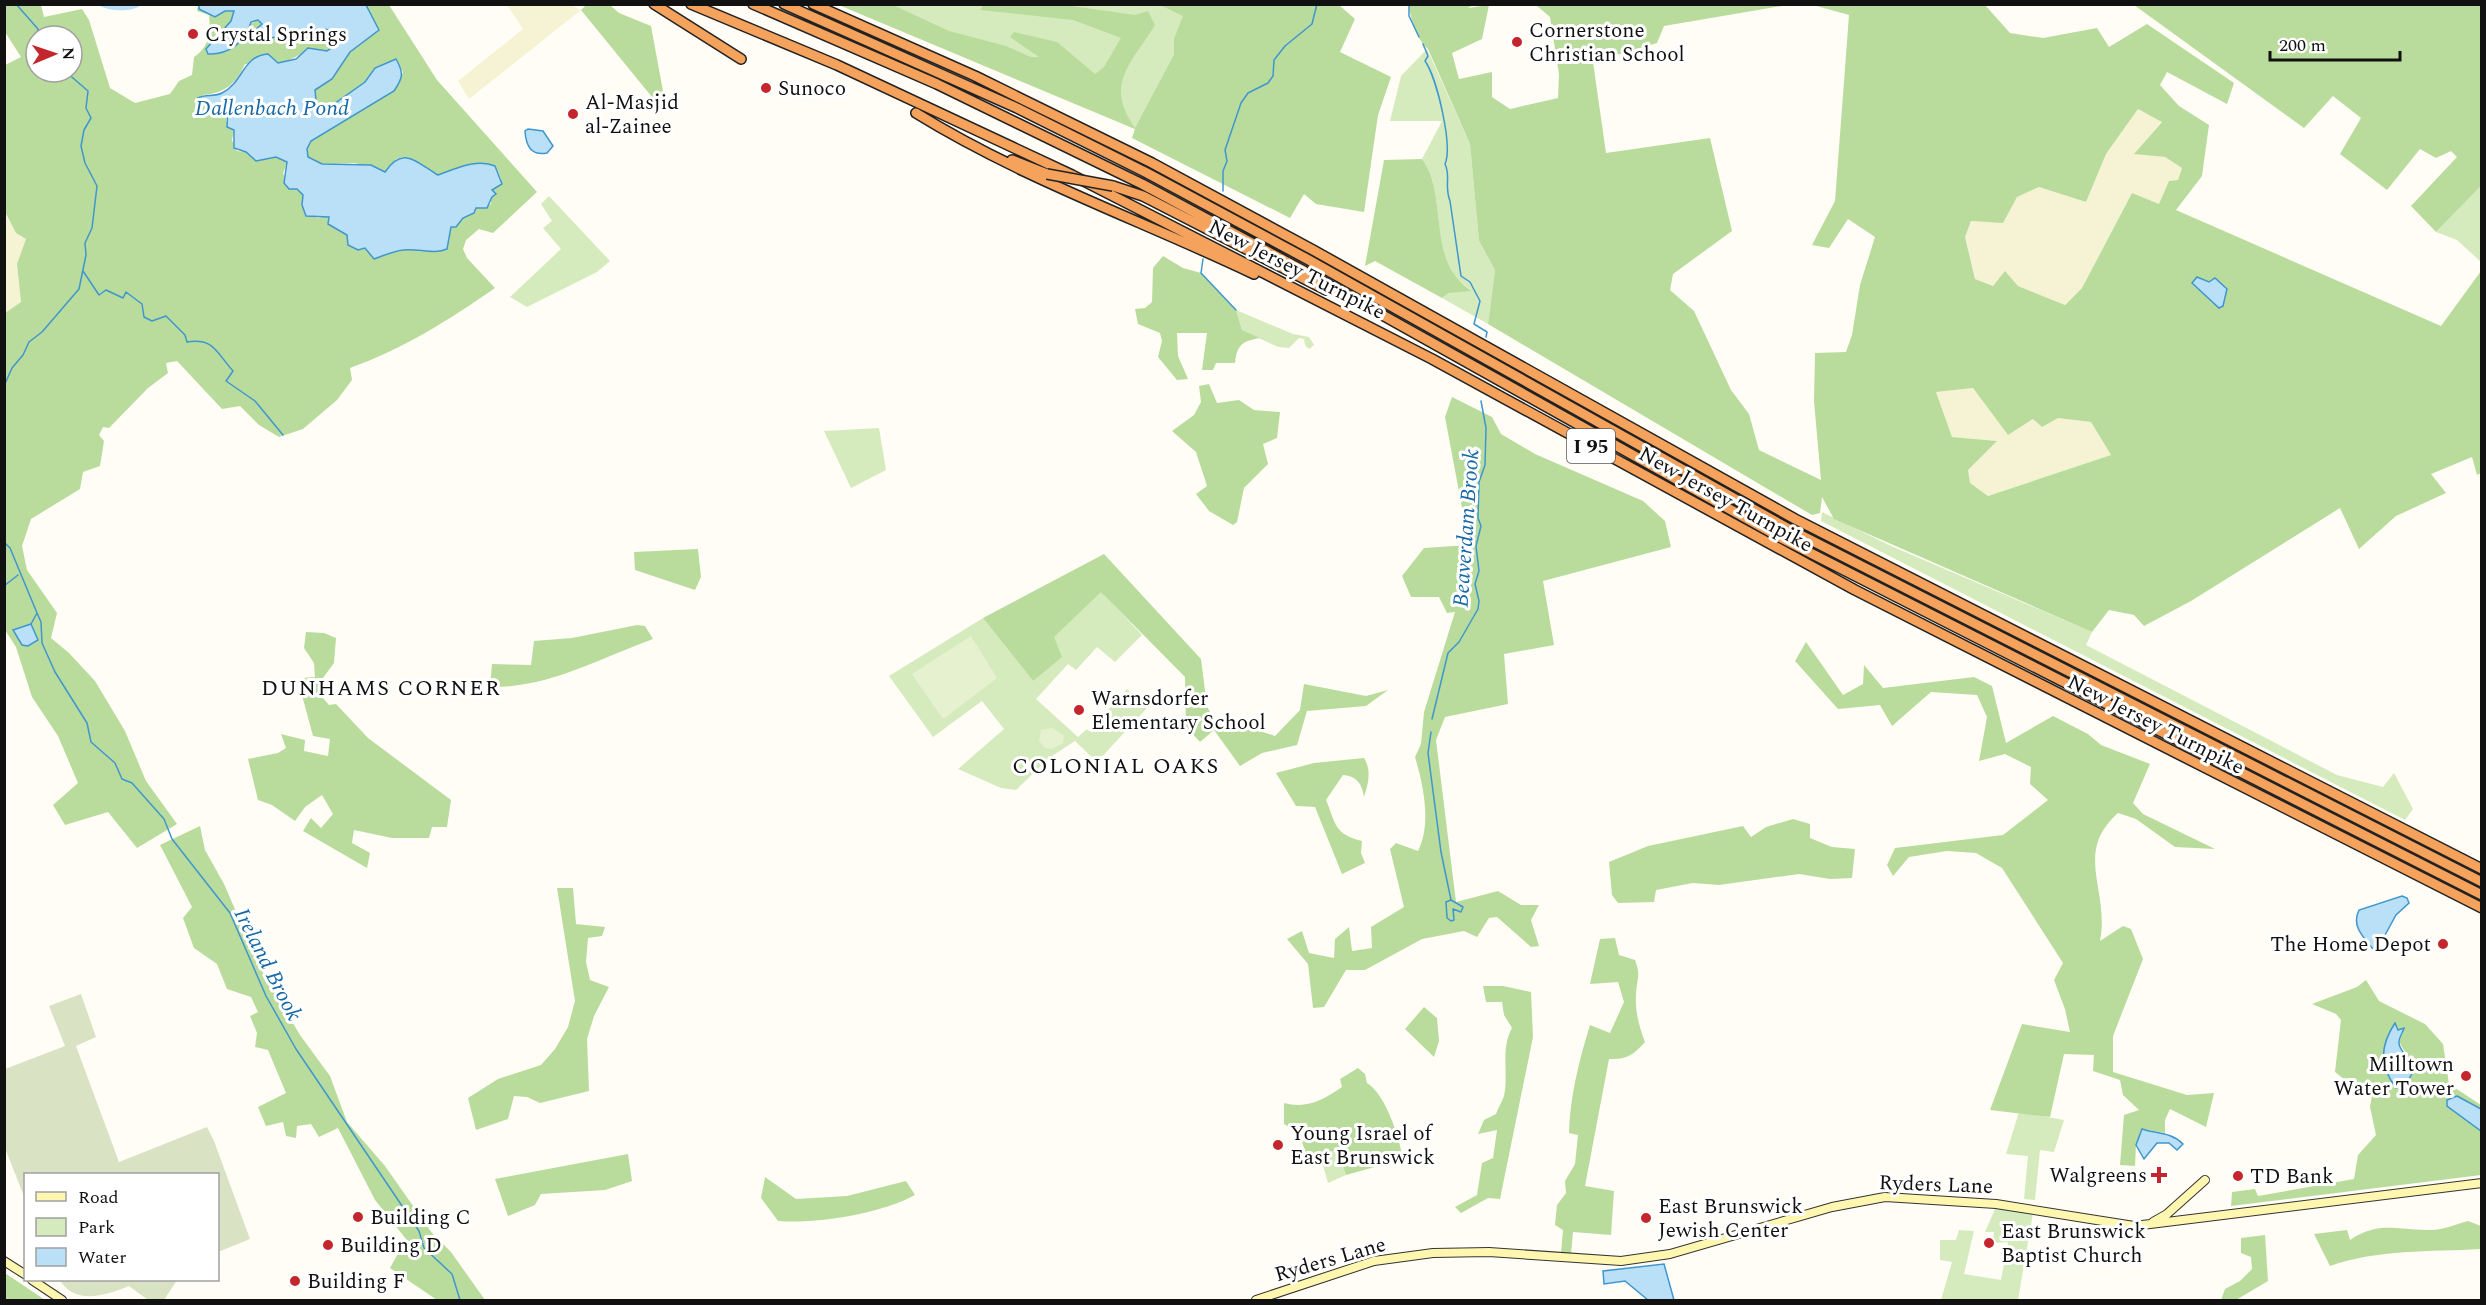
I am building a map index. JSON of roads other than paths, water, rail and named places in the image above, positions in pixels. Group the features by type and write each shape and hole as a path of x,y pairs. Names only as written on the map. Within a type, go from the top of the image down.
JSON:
{"highway":[{"path":"654,4 741,59"},
{"name":"New Jersey Turnpike","path":"691,4 837,65 1005,142 1432,359 1855,590 2481,908"},
{"name":"New Jersey Turnpike","path":"753,4 937,84 1083,154 1227,229 1783,539 2481,895"},
{"name":"New Jersey Turnpike","path":"784,4 964,84 1147,173 1307,259 1789,529 2481,882"},
{"name":"New Jersey Turnpike","path":"813,4 975,76 1152,163 1313,249 1795,519 2481,869"},
{"path":"1432,359 1180,239 1040,181 916,113 1023,165 1047,174 1113,186 1143,196 1438,347"}],"main road":[{"path":"2151,1223 2167,1214 2205,1180"},
{"name":"Ryders Lane","path":"1256,1300 1374,1261 1432,1253 1489,1252 1621,1261 1670,1254 1821,1209 1885,1197 2034,1208 2118,1225 2481,1184"},
{"path":"4,1261 24,1274"},
{"path":"34,1281 62,1300"}],"water":[{"name":"Dallenbach Pond","path":"199,5 366,5 379,30 350,52 332,79 315,90 317,110 331,106 365,82 375,68 396,59 401,79 394,91 311,141 307,149 308,157 322,164 371,165 385,172 398,159 410,158 438,175 466,165 488,164 495,166 502,184 492,190 496,194 487,208 476,208 474,213 463,218 456,227 451,227 447,249 442,251 403,250 374,259 365,248 358,250 348,245 347,235 328,224 329,217 306,216 302,205 303,195 297,189 289,189 284,183 287,162 276,157 256,161 246,152 234,148 234,130 227,127 228,107 225,101 216,109 204,104 198,98 219,94 229,88 248,64 259,56 268,54 278,63 296,59 308,48 327,51 347,38 338,30 315,29 292,37 283,35 264,40 256,36 254,31 262,24 258,20 251,22 245,36 235,46 229,50 208,54 206,49 231,21 234,11 225,11 215,17 199,9"},
{"path":"528,129 543,131 553,146 547,153 537,153 530,149 525,131"},
{"path":"2197,277 2209,282 2215,278 2227,289 2223,306 2219,308 2192,283"},
{"path":"31,624 38,640 28,646 22,645 13,630"},
{"path":"2402,896 2407,898 2409,903 2396,915 2384,937 2376,941 2375,952 2358,928 2359,910"},
{"path":"2395,1023 2398,1030 2404,1028 2399,1039 2400,1047 2408,1061 2416,1066 2403,1090 2400,1086 2396,1088 2390,1080 2383,1056 2386,1040"},
{"path":"2457,1096 2481,1109 2481,1131 2447,1106 2447,1100"},
{"path":"2142,1129 2169,1135 2183,1144 2177,1150 2169,1143 2157,1143 2144,1159 2136,1145"},
{"path":"1664,1264 1674,1300 1648,1300 1625,1281 1604,1284 1603,1271"}],"waterway":[{"name":"Ireland Brook","path":"16,4 34,24"},
{"path":"101,4 120,8 139,4"},
{"path":"1223,191 1223,171 1227,161 1225,150 1241,103 1248,93 1268,83 1273,76 1274,60 1285,46 1312,24 1317,4"},
{"name":"Beaverdam Brook","path":"1409,4 1409,16 1419,37"},
{"name":"Beaverdam Brook","path":"1423,44 1428,56 1425,61 1439,96 1445,128 1447,143 1445,164 1461,276 1470,282 1480,301 1474,324 1487,332 1486,337"},
{"name":"Ireland Brook","path":"4,386 12,368 23,355 29,342 42,332 79,289 86,255 85,243 92,228 97,186 85,163 81,146 84,130 91,118 86,108 88,91 80,84"},
{"path":"1203,259 1201,273 1236,310"},
{"path":"83,271 99,295 106,290 123,298 126,292 142,304 144,317 152,321 166,316 185,335 187,342 203,342 214,348 233,371 226,381 255,401 283,435"},
{"name":"Beaverdam Brook","path":"1432,719 1448,653 1459,642 1478,609 1479,601 1475,584 1479,571 1476,546 1481,526 1478,518 1479,482 1485,465 1486,428 1481,401"},
{"name":"Ireland Brook","path":"4,542 10,548 37,613 31,624"},
{"path":"4,586 18,575"},
{"name":"Ireland Brook","path":"37,613 41,622 42,643 55,672 87,723 91,742 115,763 122,779 132,783 164,819 172,839 230,913 266,996 296,1049 419,1231 424,1248 452,1274 460,1300"},
{"name":"Beaverdam Brook","path":"1431,732 1428,753 1441,852 1451,900"},
{"path":"1451,900 1463,907 1461,912 1453,909 1454,920 1451,921 1447,918 1446,902 1451,900"}],"place":[{"name":"Crystal Springs","path":"193,34"},
{"name":"Cornerstone Christian School","path":"1517,42"},
{"name":"Sunoco","path":"766,88"},
{"name":"Al-Masjid al-Zainee","path":"573,114"},
{"name":"Warnsdorfer Elementary School","path":"1079,710"},
{"name":"The Home Depot","path":"2443,944"},
{"name":"Milltown Water Tower","path":"2466,1076"},
{"name":"Young Israel of East Brunswick","path":"1278,1145"},
{"name":"Walgreens","path":"2159,1175"},
{"name":"TD Bank","path":"2238,1176"},
{"name":"Building C","path":"358,1217"},
{"name":"East Brunswick Jewish Center","path":"1646,1218"},
{"name":"East Brunswick Baptist Church","path":"1989,1243"},
{"name":"Building D","path":"328,1245"},
{"name":"Building F","path":"295,1281"}],"district":[{"name":"DUNHAMS CORNER","path":"381,687"},
{"name":"COLONIAL OAKS","path":"1116,765"}]}
